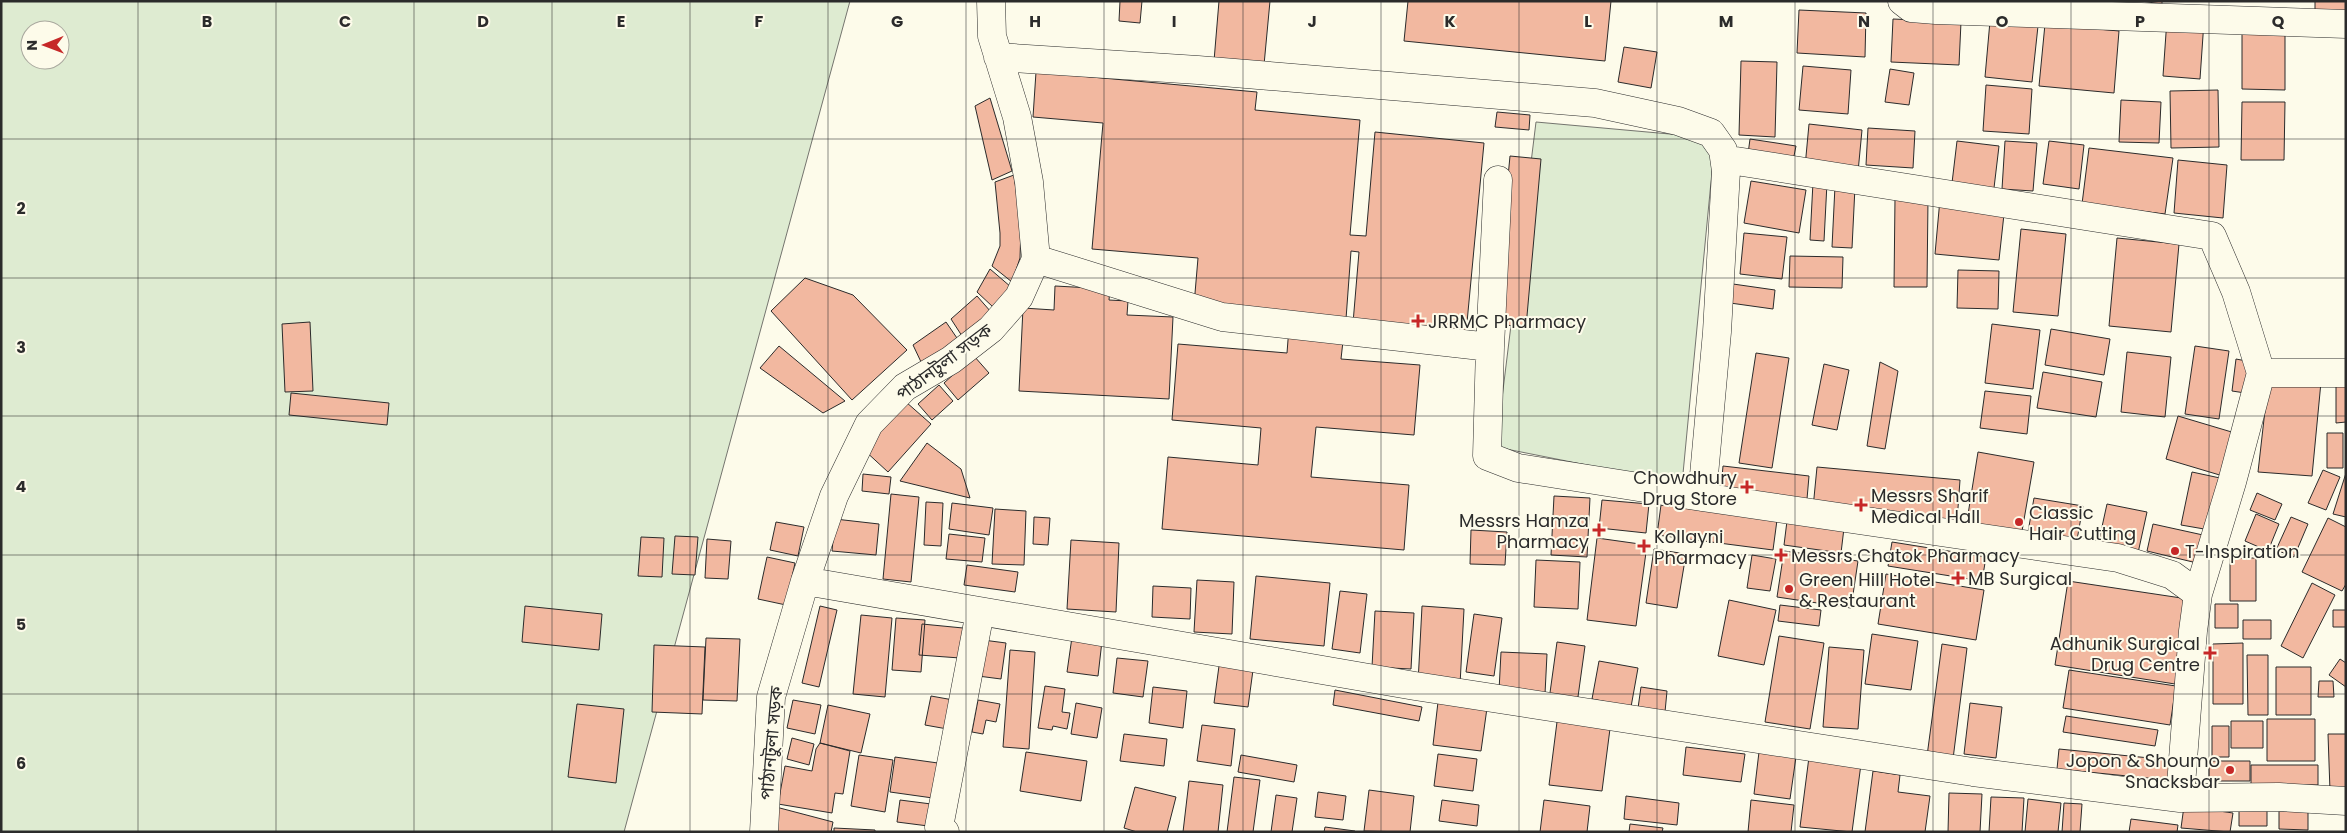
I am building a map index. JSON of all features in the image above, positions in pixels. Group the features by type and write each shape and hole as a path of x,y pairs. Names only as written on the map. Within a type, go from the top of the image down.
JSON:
{"street":[{"name":"পাঠানটুলা সড়ক","path":"764,832 771,697 805,581 834,496 869,424 905,387 951,360 991,329 1019,297 1036,259 1029,182 1017,116 992,36 991,1"},
{"path":"1902,1 1911,8 1936,10 2346,24"},
{"path":"998,57 1198,70 1595,103 1678,121 1711,132 1723,150 1726,171 1717,332 1702,497"},
{"path":"1736,161 2212,236 2236,292 2261,373 2232,482 2198,594 2180,798"},
{"path":"1498,180 1487,456 1518,468 2118,558 2172,575 2198,594"},
{"path":"1036,259 1222,317 1490,347"},
{"path":"2261,373 2346,373"},
{"path":"805,581 1503,699 1973,772 2180,798 2279,797 2346,801"},
{"path":"945,832 940,831 939,827 980,612"}],"green space":[{"path":"1,1 850,1 624,832 1,832"},
{"path":"1536,122 1692,136 1709,146 1713,161 1682,484 1496,447"}],"building":[{"path":"1120,1 1142,1 1140,23 1119,21"},
{"path":"1219,1 1270,1 1264,65 1214,61"},
{"path":"1408,1 1611,1 1605,61 1404,41"},
{"path":"2141,1 2162,1 2162,4"},
{"path":"2315,1 2346,1 2346,15 2315,16"},
{"path":"1799,10 1866,13 1865,57 1797,53"},
{"path":"1893,19 1961,22 1959,65 1891,62"},
{"path":"2167,19 2204,21 2200,79 2163,76"},
{"path":"1990,21 2038,26 2032,82 1985,77"},
{"path":"2045,24 2119,31 2114,93 2039,86"},
{"path":"2242,31 2285,31 2285,90 2242,89"},
{"path":"1624,47 1657,52 1651,88 1618,82"},
{"path":"1741,61 1777,62 1775,137 1739,135"},
{"path":"1803,66 1851,70 1848,114 1799,110"},
{"path":"1890,69 1914,73 1909,105 1885,102"},
{"path":"1036,72 1257,92 1255,110 1360,120 1350,235 1366,236 1375,132 1484,143 1466,333 1353,323 1359,252 1351,251 1346,319 1194,305 1198,258 1092,249 1103,123 1033,117"},
{"path":"1986,85 2032,89 2029,134 1983,131"},
{"path":"2218,90 2219,147 2171,148 2170,91"},
{"path":"990,98 1012,171 992,180 975,106"},
{"path":"2121,100 2161,102 2159,143 2119,142"},
{"path":"2242,102 2285,102 2284,160 2241,160"},
{"path":"1497,112 1530,115 1529,130 1495,127"},
{"path":"1809,124 1862,130 1858,172 1805,167"},
{"path":"1868,128 1915,131 1913,168 1866,165"},
{"path":"1750,139 1796,146 1793,161 1748,154"},
{"path":"1957,141 1999,146 1994,188 1952,183"},
{"path":"2005,141 2037,143 2033,191 2002,189"},
{"path":"2049,141 2084,145 2079,189 2043,184"},
{"path":"2089,148 2173,158 2165,214 2082,204"},
{"path":"1510,156 1541,159 1526,327 1494,324"},
{"path":"2178,160 2227,165 2223,218 2174,213"},
{"path":"1014,175 1021,227 1020,258 1012,282 992,266 1000,246 995,182"},
{"path":"1751,181 1806,190 1799,233 1744,223"},
{"path":"1813,182 1827,183 1824,241 1810,240"},
{"path":"1835,186 1855,187 1852,248 1832,247"},
{"path":"1895,198 1928,199 1927,287 1894,287"},
{"path":"1940,199 2005,205 1999,260 1935,254"},
{"path":"2021,229 2066,234 2058,316 2013,312"},
{"path":"1744,233 1787,237 1782,279 1740,274"},
{"path":"2117,238 2179,244 2171,332 2109,326"},
{"path":"1790,256 1843,257 1842,288 1789,287"},
{"path":"990,269 1011,287 993,307 977,292"},
{"path":"1958,270 1999,271 1998,309 1957,308"},
{"path":"805,278 853,295 907,350 852,400 771,311"},
{"path":"1726,283 1775,290 1773,309 1723,302"},
{"path":"1055,286 1110,289 1109,300 1128,301 1127,315 1173,317 1169,399 1019,391 1023,308 1054,310"},
{"path":"977,296 991,312 962,336 951,319"},
{"path":"310,322 313,391 285,392 282,324"},
{"path":"946,322 959,341 922,364 913,345"},
{"path":"1992,324 2040,330 2033,389 1985,383"},
{"path":"1289,327 1344,332 1341,359 1420,365 1414,435 1316,427 1311,477 1409,485 1404,550 1162,529 1168,457 1258,465 1261,428 1172,420 1178,344 1287,353"},
{"path":"2051,329 2110,339 2104,375 2045,365"},
{"path":"779,346 845,401 823,413 760,368"},
{"path":"2195,346 2229,351 2219,419 2185,414"},
{"path":"2127,352 2171,357 2165,417 2121,412"},
{"path":"1756,353 1789,358 1772,468 1739,463"},
{"path":"974,356 989,373 958,400 944,383"},
{"path":"2236,359 2257,363 2252,394 2232,391"},
{"path":"1880,362 1898,371 1885,449 1867,446"},
{"path":"1824,364 1849,370 1837,430 1812,425"},
{"path":"2043,372 2102,382 2096,417 2037,408"},
{"path":"2269,375 2321,382 2312,476 2258,472"},
{"path":"2336,381 2346,381 2346,422 2336,423"},
{"path":"939,385 953,401 932,420 918,404"},
{"path":"1985,391 2031,396 2027,434 1980,428"},
{"path":"291,393 389,403 387,425 289,415"},
{"path":"906,402 931,424 888,472 863,449"},
{"path":"2178,416 2235,433 2223,476 2166,459"},
{"path":"2327,433 2343,433 2343,468 2327,468"},
{"path":"927,443 961,469 970,498 900,481"},
{"path":"1978,452 2034,462 2021,537 1966,527"},
{"path":"1723,466 1809,476 1807,499 1721,489"},
{"path":"1817,467 1960,480 1957,522 1813,508"},
{"path":"2323,470 2340,477 2326,510 2308,503"},
{"path":"2192,472 2220,478 2210,530 2181,525"},
{"path":"2346,473 2346,517 2333,514"},
{"path":"863,474 891,477 889,494 862,491"},
{"path":"2257,493 2282,504 2275,520 2250,510"},
{"path":"891,494 919,497 911,582 883,579"},
{"path":"1554,496 1590,498 1587,557 1551,555"},
{"path":"2034,498 2083,506 2077,540 2028,532"},
{"path":"1602,500 1649,504 1646,533 1599,528"},
{"path":"926,502 943,503 941,546 924,545"},
{"path":"952,503 993,508 989,535 949,529"},
{"path":"2107,504 2147,512 2138,553 2098,545"},
{"path":"1661,505 1777,520 1773,550 1657,535"},
{"path":"995,509 1026,511 1024,565 992,564"},
{"path":"2256,514 2279,524 2268,551 2245,541"},
{"path":"1034,517 1050,518 1048,545 1033,544"},
{"path":"2291,517 2308,524 2294,557 2276,550"},
{"path":"2328,518 2346,527 2346,584 2342,591 2302,572"},
{"path":"835,519 879,524 876,555 832,551"},
{"path":"1787,521 1844,528 1841,553 1784,545"},
{"path":"776,522 804,527 798,556 770,550"},
{"path":"2153,524 2203,535 2197,563 2147,551"},
{"path":"1471,530 1507,532 1505,565 1470,564"},
{"path":"949,534 985,538 982,562 946,559"},
{"path":"675,536 698,537 695,575 672,574"},
{"path":"641,537 664,538 662,577 638,576"},
{"path":"1597,538 1647,545 1636,626 1587,620"},
{"path":"707,539 731,541 728,579 705,578"},
{"path":"1071,540 1119,543 1116,612 1067,609"},
{"path":"1892,542 1986,557 1982,581 1888,566"},
{"path":"1654,549 1686,554 1677,608 1646,603"},
{"path":"1784,551 1858,561 1851,608 1777,597"},
{"path":"1752,555 1776,559 1770,591 1747,588"},
{"path":"767,557 795,563 786,605 758,599"},
{"path":"2230,558 2256,558 2256,601 2230,601"},
{"path":"1536,560 1580,562 1578,609 1534,607"},
{"path":"967,565 1018,572 1015,592 964,585"},
{"path":"1886,574 1984,590 1976,640 1878,624"},
{"path":"1256,576 1330,583 1324,646 1250,639"},
{"path":"1197,580 1234,582 1232,634 1194,632"},
{"path":"2068,581 2188,599 2175,684 2055,665"},
{"path":"2312,583 2335,595 2303,658 2281,646"},
{"path":"1153,586 1191,588 1190,619 1152,617"},
{"path":"1340,591 1367,594 1360,653 1332,649"},
{"path":"1729,600 1776,610 1764,665 1718,656"},
{"path":"2215,604 2238,604 2238,628 2215,628"},
{"path":"1780,605 1821,610 1819,626 1778,621"},
{"path":"525,606 602,614 599,650 522,642"},
{"path":"820,606 837,610 819,687 802,683"},
{"path":"1422,606 1464,609 1460,685 1418,683"},
{"path":"2333,610 2346,610 2346,627 2333,627"},
{"path":"1375,611 1414,613 1411,669 1372,667"},
{"path":"1474,614 1502,618 1494,676 1466,672"},
{"path":"861,615 892,618 885,697 853,694"},
{"path":"896,618 925,620 921,672 892,670"},
{"path":"2243,620 2271,620 2271,639 2243,639"},
{"path":"922,624 963,628 960,658 919,655"},
{"path":"1872,634 1918,641 1911,690 1865,684"},
{"path":"1779,636 1824,643 1810,729 1765,722"},
{"path":"1072,637 1102,641 1098,676 1067,672"},
{"path":"706,638 740,639 737,701 703,700"},
{"path":"983,640 1006,643 1001,679 978,676"},
{"path":"1557,642 1585,646 1577,704 1549,700"},
{"path":"2243,643 2243,704 2213,704 2213,644"},
{"path":"1942,644 1967,648 1953,759 1927,756"},
{"path":"654,645 705,647 702,714 652,712"},
{"path":"1829,647 1864,650 1858,729 1823,727"},
{"path":"1010,650 1035,652 1029,749 1003,747"},
{"path":"1501,652 1547,654 1545,694 1499,691"},
{"path":"2247,655 2268,655 2268,715 2248,715"},
{"path":"1117,658 1148,661 1143,697 1113,693"},
{"path":"2340,659 2346,663 2346,687 2329,675"},
{"path":"1599,661 1638,668 1631,707 1592,699"},
{"path":"1219,666 1253,670 1248,707 1214,703"},
{"path":"2276,667 2311,667 2311,715 2276,715"},
{"path":"2069,670 2176,686 2170,725 2063,708"},
{"path":"2319,681 2333,681 2334,697 2318,697"},
{"path":"1045,686 1065,689 1062,712 1070,713 1067,729 1053,726 1052,730 1038,728"},
{"path":"1153,687 1187,691 1183,728 1149,723"},
{"path":"1641,687 1667,691 1665,712 1638,708"},
{"path":"1335,690 1422,707 1419,721 1333,705"},
{"path":"931,696 959,701 953,730 925,725"},
{"path":"793,700 821,705 815,734 787,728"},
{"path":"978,700 1000,704 996,722 986,720 983,734 972,732"},
{"path":"1438,702 1487,708 1481,751 1433,745"},
{"path":"1076,703 1102,708 1097,738 1071,734"},
{"path":"1970,703 2002,707 1996,758 1964,754"},
{"path":"577,704 624,709 616,783 568,777"},
{"path":"828,705 870,714 861,753 820,743"},
{"path":"1558,714 1611,721 1602,791 1549,785"},
{"path":"2066,716 2158,730 2155,746 2063,732"},
{"path":"2267,719 2315,719 2315,761 2267,761"},
{"path":"2231,721 2263,721 2263,748 2231,748"},
{"path":"1202,725 1235,729 1231,766 1197,761"},
{"path":"2212,726 2229,726 2229,757 2212,757"},
{"path":"1124,734 1167,739 1164,766 1120,761"},
{"path":"2328,734 2346,734 2346,790 2330,791"},
{"path":"792,738 814,744 809,765 787,759"},
{"path":"820,743 850,751 843,794 835,793 832,813 778,804 785,766 812,771 816,749"},
{"path":"1686,747 1745,754 1741,782 1683,775"},
{"path":"2059,749 2170,760 2168,780 2057,769"},
{"path":"1026,752 1087,761 1081,801 1020,791"},
{"path":"1759,752 1796,757 1790,799 1754,794"},
{"path":"1438,754 1477,759 1473,791 1434,786"},
{"path":"859,755 893,760 885,812 851,806"},
{"path":"1241,755 1297,765 1294,782 1238,772"},
{"path":"895,757 945,764 940,799 890,792"},
{"path":"1809,757 1861,764 1852,832 1800,827"},
{"path":"2209,761 2250,761 2250,781 2209,781"},
{"path":"2251,765 2318,765 2318,785 2251,785"},
{"path":"1873,771 1900,775 1898,792 1930,796 1925,832 1865,832"},
{"path":"1234,777 1260,780 1253,832 1227,832"},
{"path":"1189,781 1223,785 1218,832 1183,832"},
{"path":"1135,787 1176,797 1167,832 1137,832 1124,828"},
{"path":"1369,790 1414,796 1410,832 1364,831"},
{"path":"1318,792 1346,796 1343,820 1315,817"},
{"path":"1949,793 1982,794 1980,832 1948,832"},
{"path":"1276,795 1297,798 1292,832 1271,832"},
{"path":"1626,796 1679,803 1677,825 1624,819"},
{"path":"1991,797 2024,798 2022,832 1989,832"},
{"path":"2028,799 2061,803 2058,832 2025,832"},
{"path":"900,800 939,805 936,827 897,822"},
{"path":"1442,800 1479,805 1477,826 1439,821"},
{"path":"1544,800 1590,806 1587,832 1540,832"},
{"path":"1751,800 1794,805 1791,832 1748,832"},
{"path":"2064,803 2082,804 2080,832 2062,832"},
{"path":"2184,806 2233,813 2230,832 2181,828"},
{"path":"776,807 833,822 831,832 770,832"},
{"path":"2239,807 2267,808 2267,826 2239,826"},
{"path":"2279,811 2308,811 2308,830 2279,829"},
{"path":"2131,819 2178,825 2177,832 2129,832"},
{"path":"1630,824 1663,828 1662,832 1629,832"},
{"path":"1325,827 1355,831 1355,832 1324,832"},
{"path":"834,828 875,830 875,832 834,832"}],"place":[{"name":"JRRMC Pharmacy","path":"1418,321"},
{"name":"Chowdhury Drug Store","path":"1747,487"},
{"name":"Messrs Sharif Medical Hall","path":"1861,505"},
{"name":"Classic Hair Cutting","path":"2019,522"},
{"name":"Messrs Hamza Pharmacy","path":"1599,530"},
{"name":"Kollayni Pharmacy","path":"1644,546"},
{"name":"T-Inspiration","path":"2175,551"},
{"name":"Messrs Chatok Pharmacy","path":"1781,555"},
{"name":"MB Surgical","path":"1958,578"},
{"name":"Green Hill Hotel & Restaurant","path":"1789,589"},
{"name":"Adhunik Surgical Drug Centre","path":"2210,653"},
{"name":"Jopon & Shoumo Snacksbar","path":"2230,770"}]}
